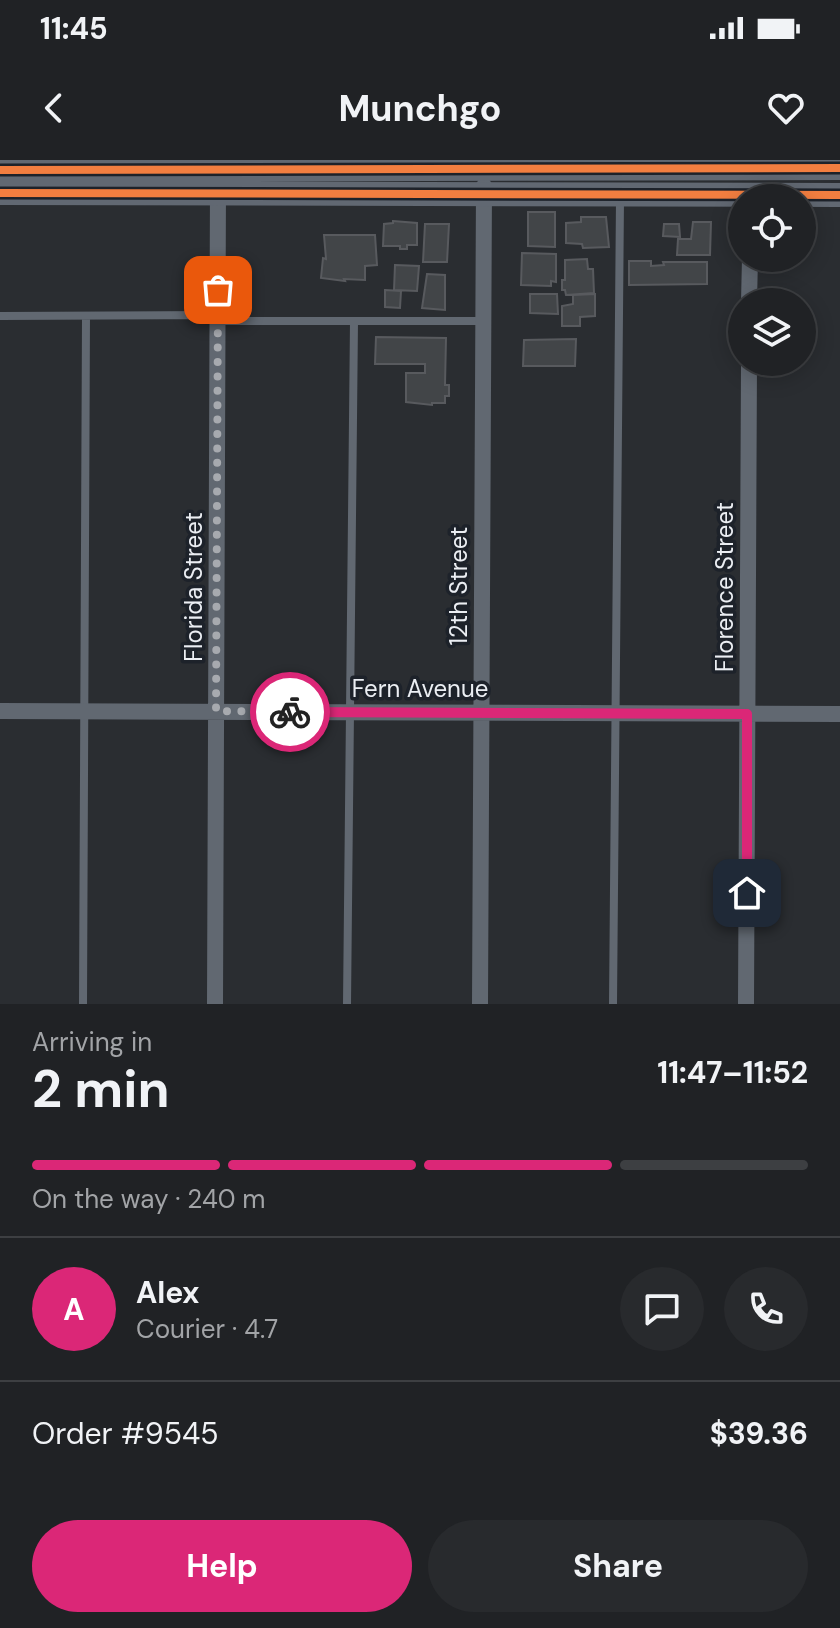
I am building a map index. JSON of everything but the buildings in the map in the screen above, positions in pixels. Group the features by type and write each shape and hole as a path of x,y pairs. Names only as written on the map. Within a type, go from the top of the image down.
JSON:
{"main road":[{"path":"0,170 113,165 218,182 263,165 484,168 568,164 717,164 751,169 840,168"},
{"path":"0,193 218,182 484,194 728,195"},
{"path":"816,195 840,195"}],"street":[{"path":"717,164 717,195"},
{"name":"12th Street","path":"480,1004 484,168"},
{"path":"750,184 751,169"},
{"name":"Florida Street","path":"215,1004 218,182"},
{"name":"Florence Street","path":"746,1004 749,376"},
{"name":"Fern Avenue","path":"0,711 840,714"}],"lane":[{"path":"613,1004 620,194"},
{"path":"0,316 483,321"},
{"path":"83,1004 86,316"},
{"path":"347,1004 354,321"}],"cycle path":[{"path":"0,170 840,168"},
{"path":"0,193 840,195"}],"way so far":[{"path":"218,290 216,711 290,712"}],"route":[{"path":"290,712 747,714 747,893"}]}
